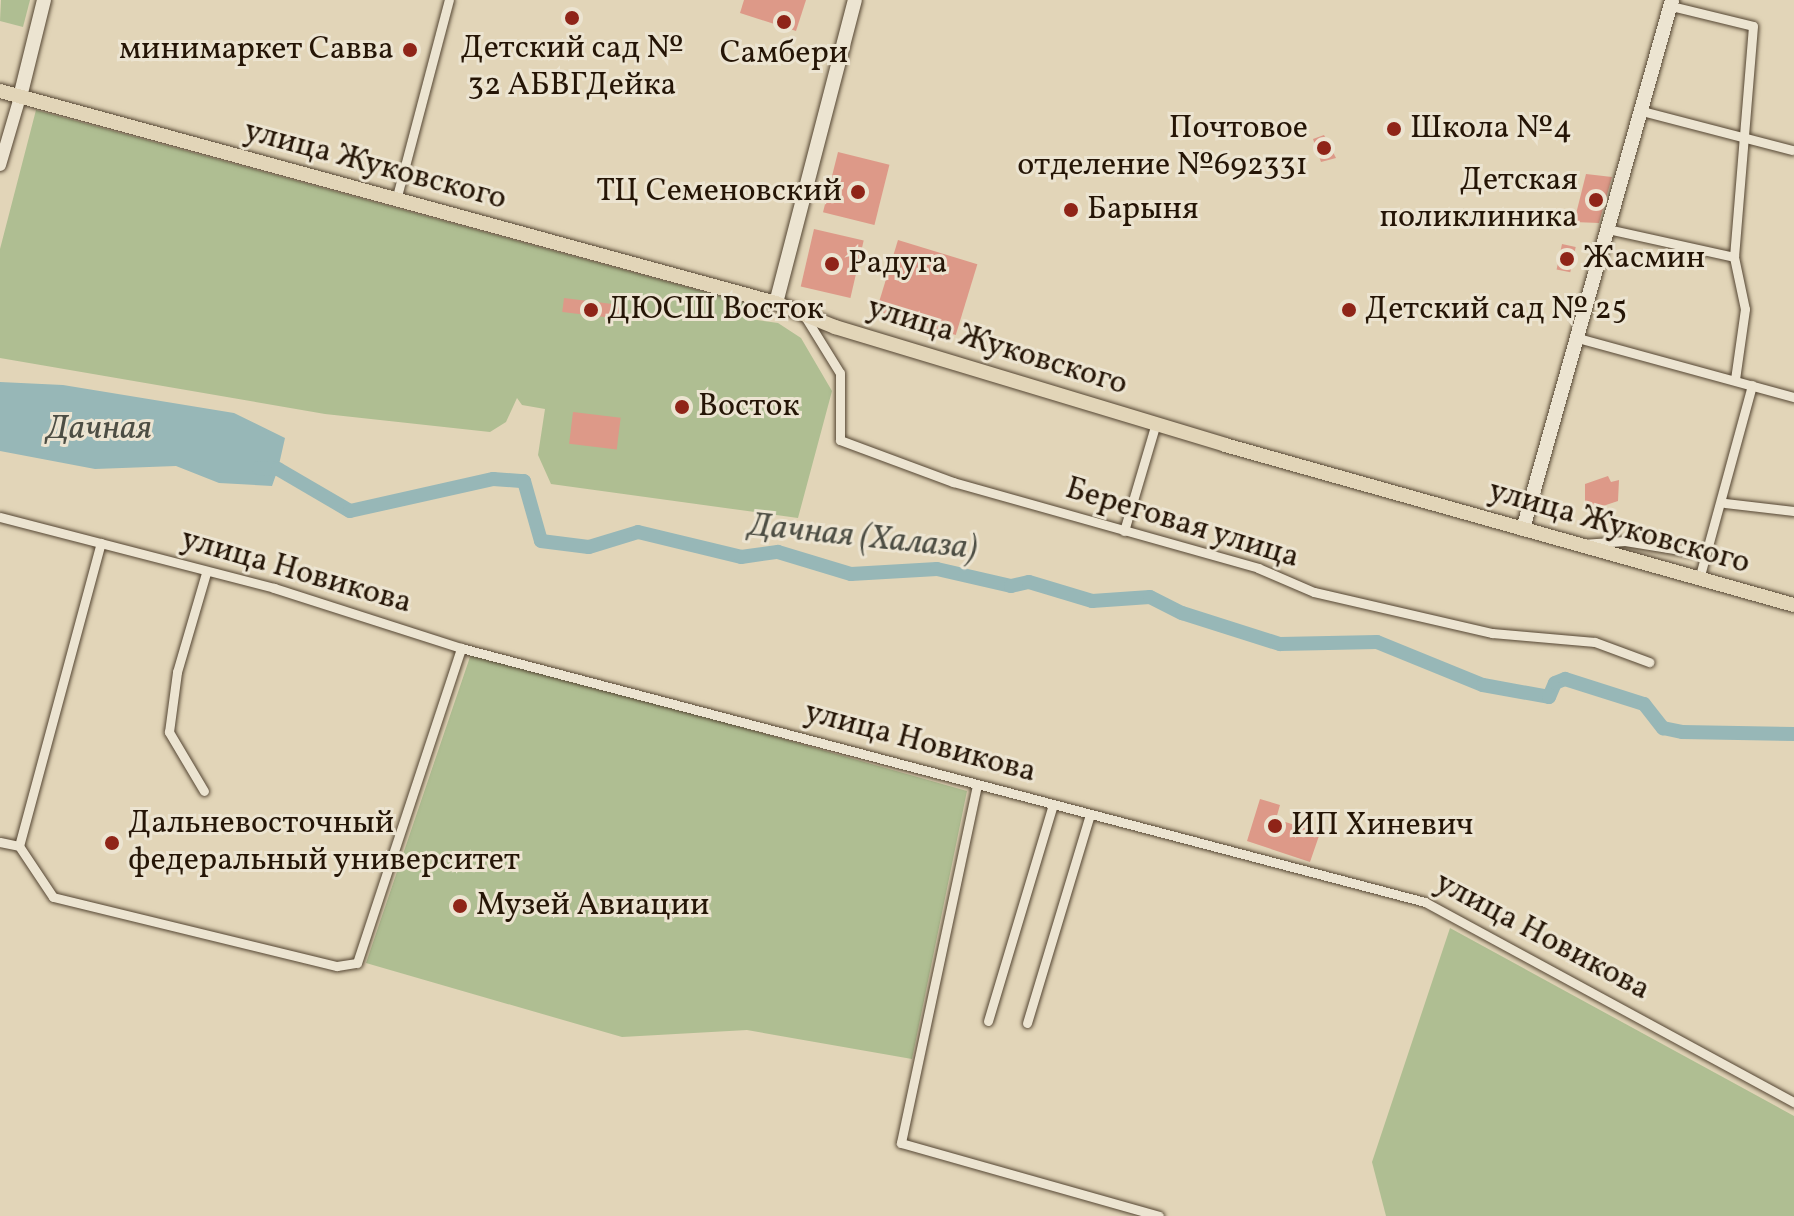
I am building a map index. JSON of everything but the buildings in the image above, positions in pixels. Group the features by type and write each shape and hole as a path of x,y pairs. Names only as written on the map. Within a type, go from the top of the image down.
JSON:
{"main road":[{"path":"20,97 44,0"},
{"path":"776,303 855,0"},
{"path":"1523,529 1672,3"},
{"name":"улица Жуковского","path":"0,91 776,303 1156,423 1794,605"}],"street":[{"path":"396,200 449,0"},
{"path":"1672,3 1753,26 1734,257 1745,309 1735,379"},
{"path":"0,165 20,97"},
{"path":"1642,111 1744,135 1792,150"},
{"path":"1608,229 1734,257"},
{"name":"Береговая улица","path":"801,313 840,373 840,440 953,482 1416,618 1595,642 1649,662"},
{"path":"1578,338 1794,397"},
{"path":"1699,579 1705,554 1725,503 1752,385"},
{"path":"1124,531 1156,423"},
{"path":"1725,503 1794,511"},
{"name":"улица Новикова","path":"0,517 101,543 461,648 1425,902 1794,1102"},
{"path":"1580,545 1625,541 1705,554"},
{"path":"19,846 101,543"},
{"path":"204,791 169,732 177,672 206,573"},
{"path":"0,842 19,846 53,897 337,966 357,963 461,648"},
{"path":"977,785 901,1143 1159,1216"},
{"path":"988,1021 1053,805"},
{"path":"1027,1023 1090,814"}],"green space":[{"path":"1,0 30,0 23,27 0,21"},
{"path":"36,110 749,304 750,319 778,323 801,338 832,391 798,518 551,484 538,455 545,409 522,405 517,398 506,422 490,432 325,414 0,358 0,249"},
{"path":"472,651 967,791 912,1059 747,1030 622,1037 366,963"},
{"path":"1450,928 1794,1116 1794,1216 1386,1216 1372,1162"}],"water":[{"name":"Дачная","path":"0,382 63,385 234,413 285,438 278,469 272,486 219,483 176,466 95,469 0,451"}],"waterway":[{"name":"Дачная (Халаза)","path":"259,468 278,469 350,511 493,479 524,481 541,541 589,547 638,532 741,557 778,552 851,574 937,569 1011,586 1029,582 1092,601 1150,597 1182,613 1280,644 1377,642 1483,685 1549,697 1555,683 1565,679 1644,704 1663,728 1682,732 1794,734"}],"place":[{"name":"Детский сад № 32 АБВГДейка","path":"572,18"},
{"name":"Самбери","path":"784,22"},
{"name":"минимаркет Савва","path":"410,50"},
{"name":"Школа №4","path":"1394,129"},
{"name":"Почтовое отделение №692331","path":"1324,148"},
{"name":"ТЦ Семеновский","path":"858,192"},
{"name":"Детская поликлиника","path":"1596,200"},
{"name":"Барыня","path":"1071,210"},
{"name":"Жасмин","path":"1567,259"},
{"name":"Радуга","path":"832,264"},
{"name":"ДЮСШ Восток","path":"591,310"},
{"name":"Детский сад № 25","path":"1349,310"},
{"name":"Восток","path":"682,407"},
{"name":"ИП Хиневич","path":"1275,826"},
{"name":"Дальневосточный федеральный университет","path":"112,843"},
{"name":"Музей Авиации","path":"460,906"}]}
